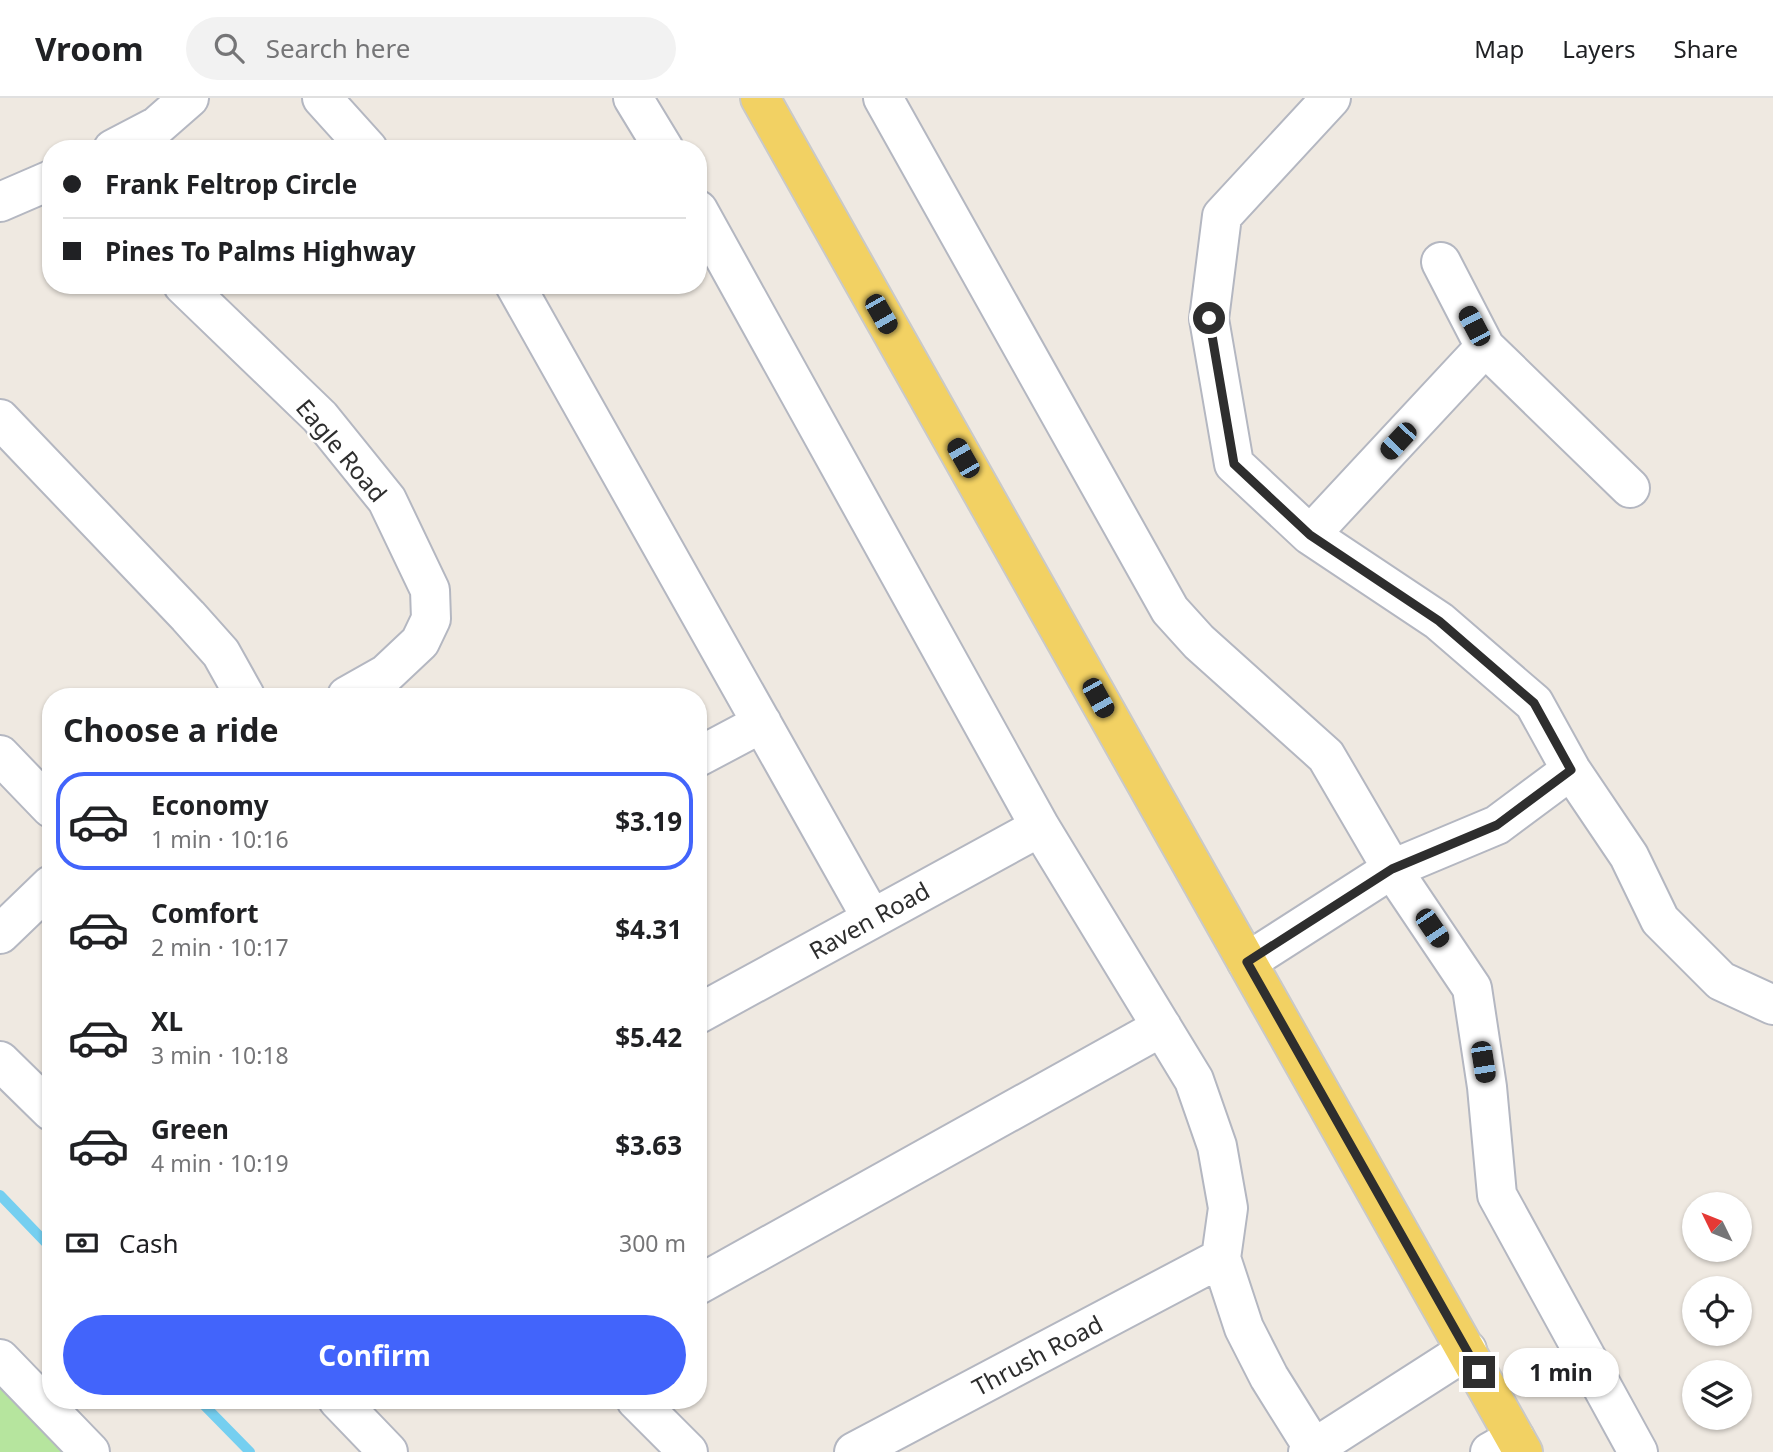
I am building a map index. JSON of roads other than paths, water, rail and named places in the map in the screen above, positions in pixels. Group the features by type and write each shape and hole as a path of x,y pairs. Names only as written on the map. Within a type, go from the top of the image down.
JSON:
{"main road":[{"path":"760,98 1467,1350 1509,1447"}],"street":[{"path":"130,140 157,126 189,98"},
{"path":"322,98 360,140"},
{"path":"633,98 659,140"},
{"path":"1331,98 1222,216 1209,318 1234,464 1310,535 1439,621 1534,703 1571,770 1629,856 1660,920 1721,981 1773,1006"},
{"path":"899,106 1170,610 1199,642 1326,756 1392,869 1472,988 1487,1087 1497,1195 1638,1452"},
{"path":"0,202 42,184"},
{"path":"707,226 1040,827 1194,1080 1217,1146 1228,1208 1221,1258 1244,1328 1311,1450 1467,1350"},
{"path":"1441,262 1485,346 1630,488"},
{"name":"Eagle Road","path":"192,294 320,417 387,500 430,590 431,619 420,642 386,674 361,688"},
{"path":"520,294 872,919"},
{"path":"1310,535 1485,346"},
{"path":"0,419 188,616 220,653 240,688"},
{"path":"707,752 762,723"},
{"path":"0,755 42,799"},
{"path":"1247,962 1392,869 1497,825 1571,770"},
{"name":"Raven Road","path":"707,1009 1040,827"},
{"path":"0,934 42,894"},
{"path":"707,1280 1162,1027"},
{"path":"0,1061 42,1102"},
{"name":"Thrush Road","path":"854,1452 1221,1258"},
{"path":"0,1359 42,1402"},
{"path":"48,1409 90,1452"},
{"path":"347,1409 388,1452"},
{"path":"645,1409 688,1452"}],"waterway":[{"path":"0,1195 42,1239"},
{"path":"208,1409 250,1452"}]}
